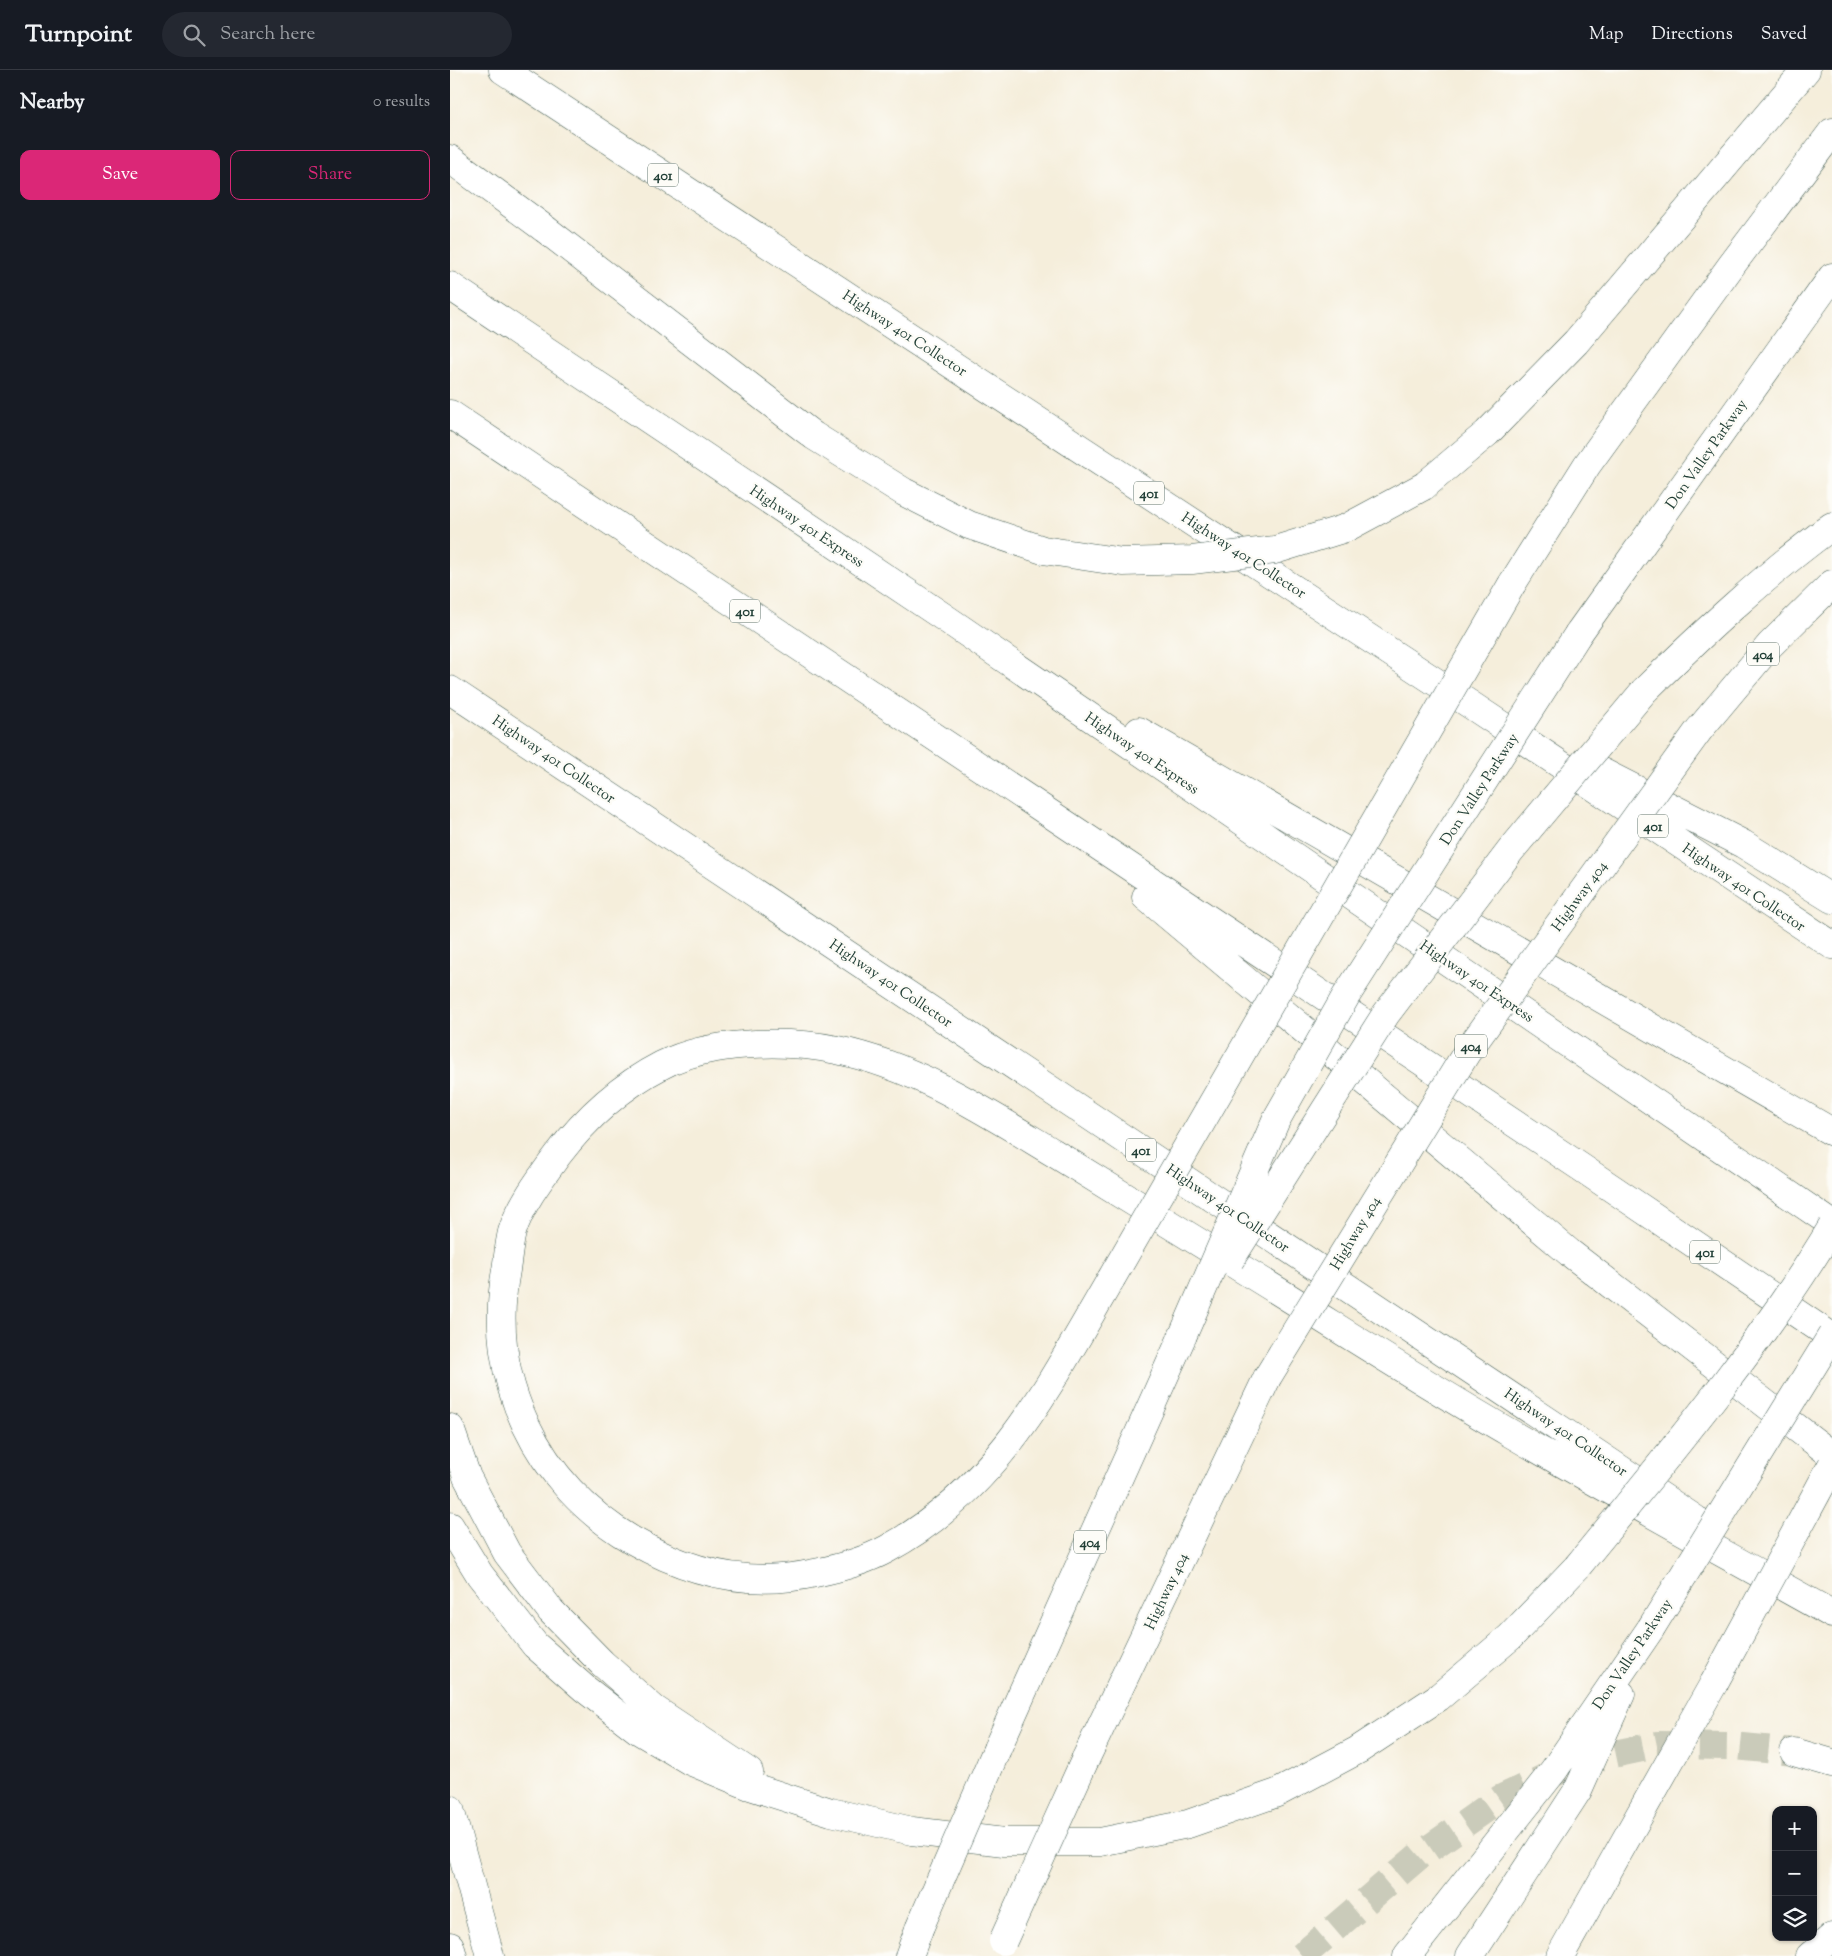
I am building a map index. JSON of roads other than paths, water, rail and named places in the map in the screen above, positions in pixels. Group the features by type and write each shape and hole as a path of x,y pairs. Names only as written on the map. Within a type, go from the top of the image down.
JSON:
{"highway":[{"name":"Highway 401 Collector","path":"503,70 1474,707 1832,945"},
{"path":"450,159 545,229 814,436 904,492 969,525 1043,550 1123,562 1192,560 1275,550 1346,528 1424,486 1487,433 1576,342 1806,70"},
{"path":"1832,132 1730,266 1587,465 1512,584 1111,1279 1043,1396 1009,1444 968,1492 928,1524 883,1552 846,1566 803,1576 763,1579 712,1574 660,1556 607,1525 566,1489 533,1440 513,1392 500,1335 503,1286 513,1231 536,1184 573,1135 615,1096 666,1062 722,1046 788,1043 836,1049 891,1065 984,1111 1506,1431 1832,1614"},
{"path":"450,166 545,229"},
{"name":"Don Valley Parkway","path":"1183,1335 1276,1120 1342,1004 1578,634 1832,277"},
{"name":"Highway 401 Express","path":"450,286 945,618 1832,1226"},
{"name":"401","path":"450,414 1832,1336"},
{"path":"1183,1335 1386,1014 1511,850 1644,691 1708,630 1832,526"},
{"name":"Highway 404","path":"1000,1949 1085,1760 1267,1378 1467,1052 1699,730 1770,645 1832,584"},
{"path":"945,618 1832,1132"},
{"name":"Highway 401 Collector","path":"450,690 1832,1610"},
{"path":"1474,707 1743,844 1832,899"},
{"path":"1041,809 1570,1253 1832,1455"},
{"path":"450,1526 480,1575 535,1645 585,1690 638,1730 690,1761 750,1786 831,1812 912,1831 1004,1842 1100,1842 1188,1824 1277,1793 1358,1750 1439,1697 1510,1638 1577,1567 1662,1464 1742,1359 1832,1226"},
{"name":"404","path":"909,1956 997,1749 1183,1335"},
{"name":"Don Valley Parkway","path":"1407,1956 1554,1770 1651,1628 1832,1336"},
{"path":"450,1428 467,1476 507,1553 551,1611 596,1657 654,1709 742,1768 831,1812"},
{"path":"1560,1956 1714,1683 1832,1465"},
{"path":"1470,1956 1578,1790 1651,1628"},
{"path":"1794,1752 1832,1763"},
{"path":"450,1809 490,1956"},
{"path":"1810,1956 1832,1936"},
{"path":"450,1946 453,1956"}],"tunnel":[{"path":"1302,1956 1420,1855 1500,1799 1580,1761 1657,1745 1735,1746 1794,1752"}]}
